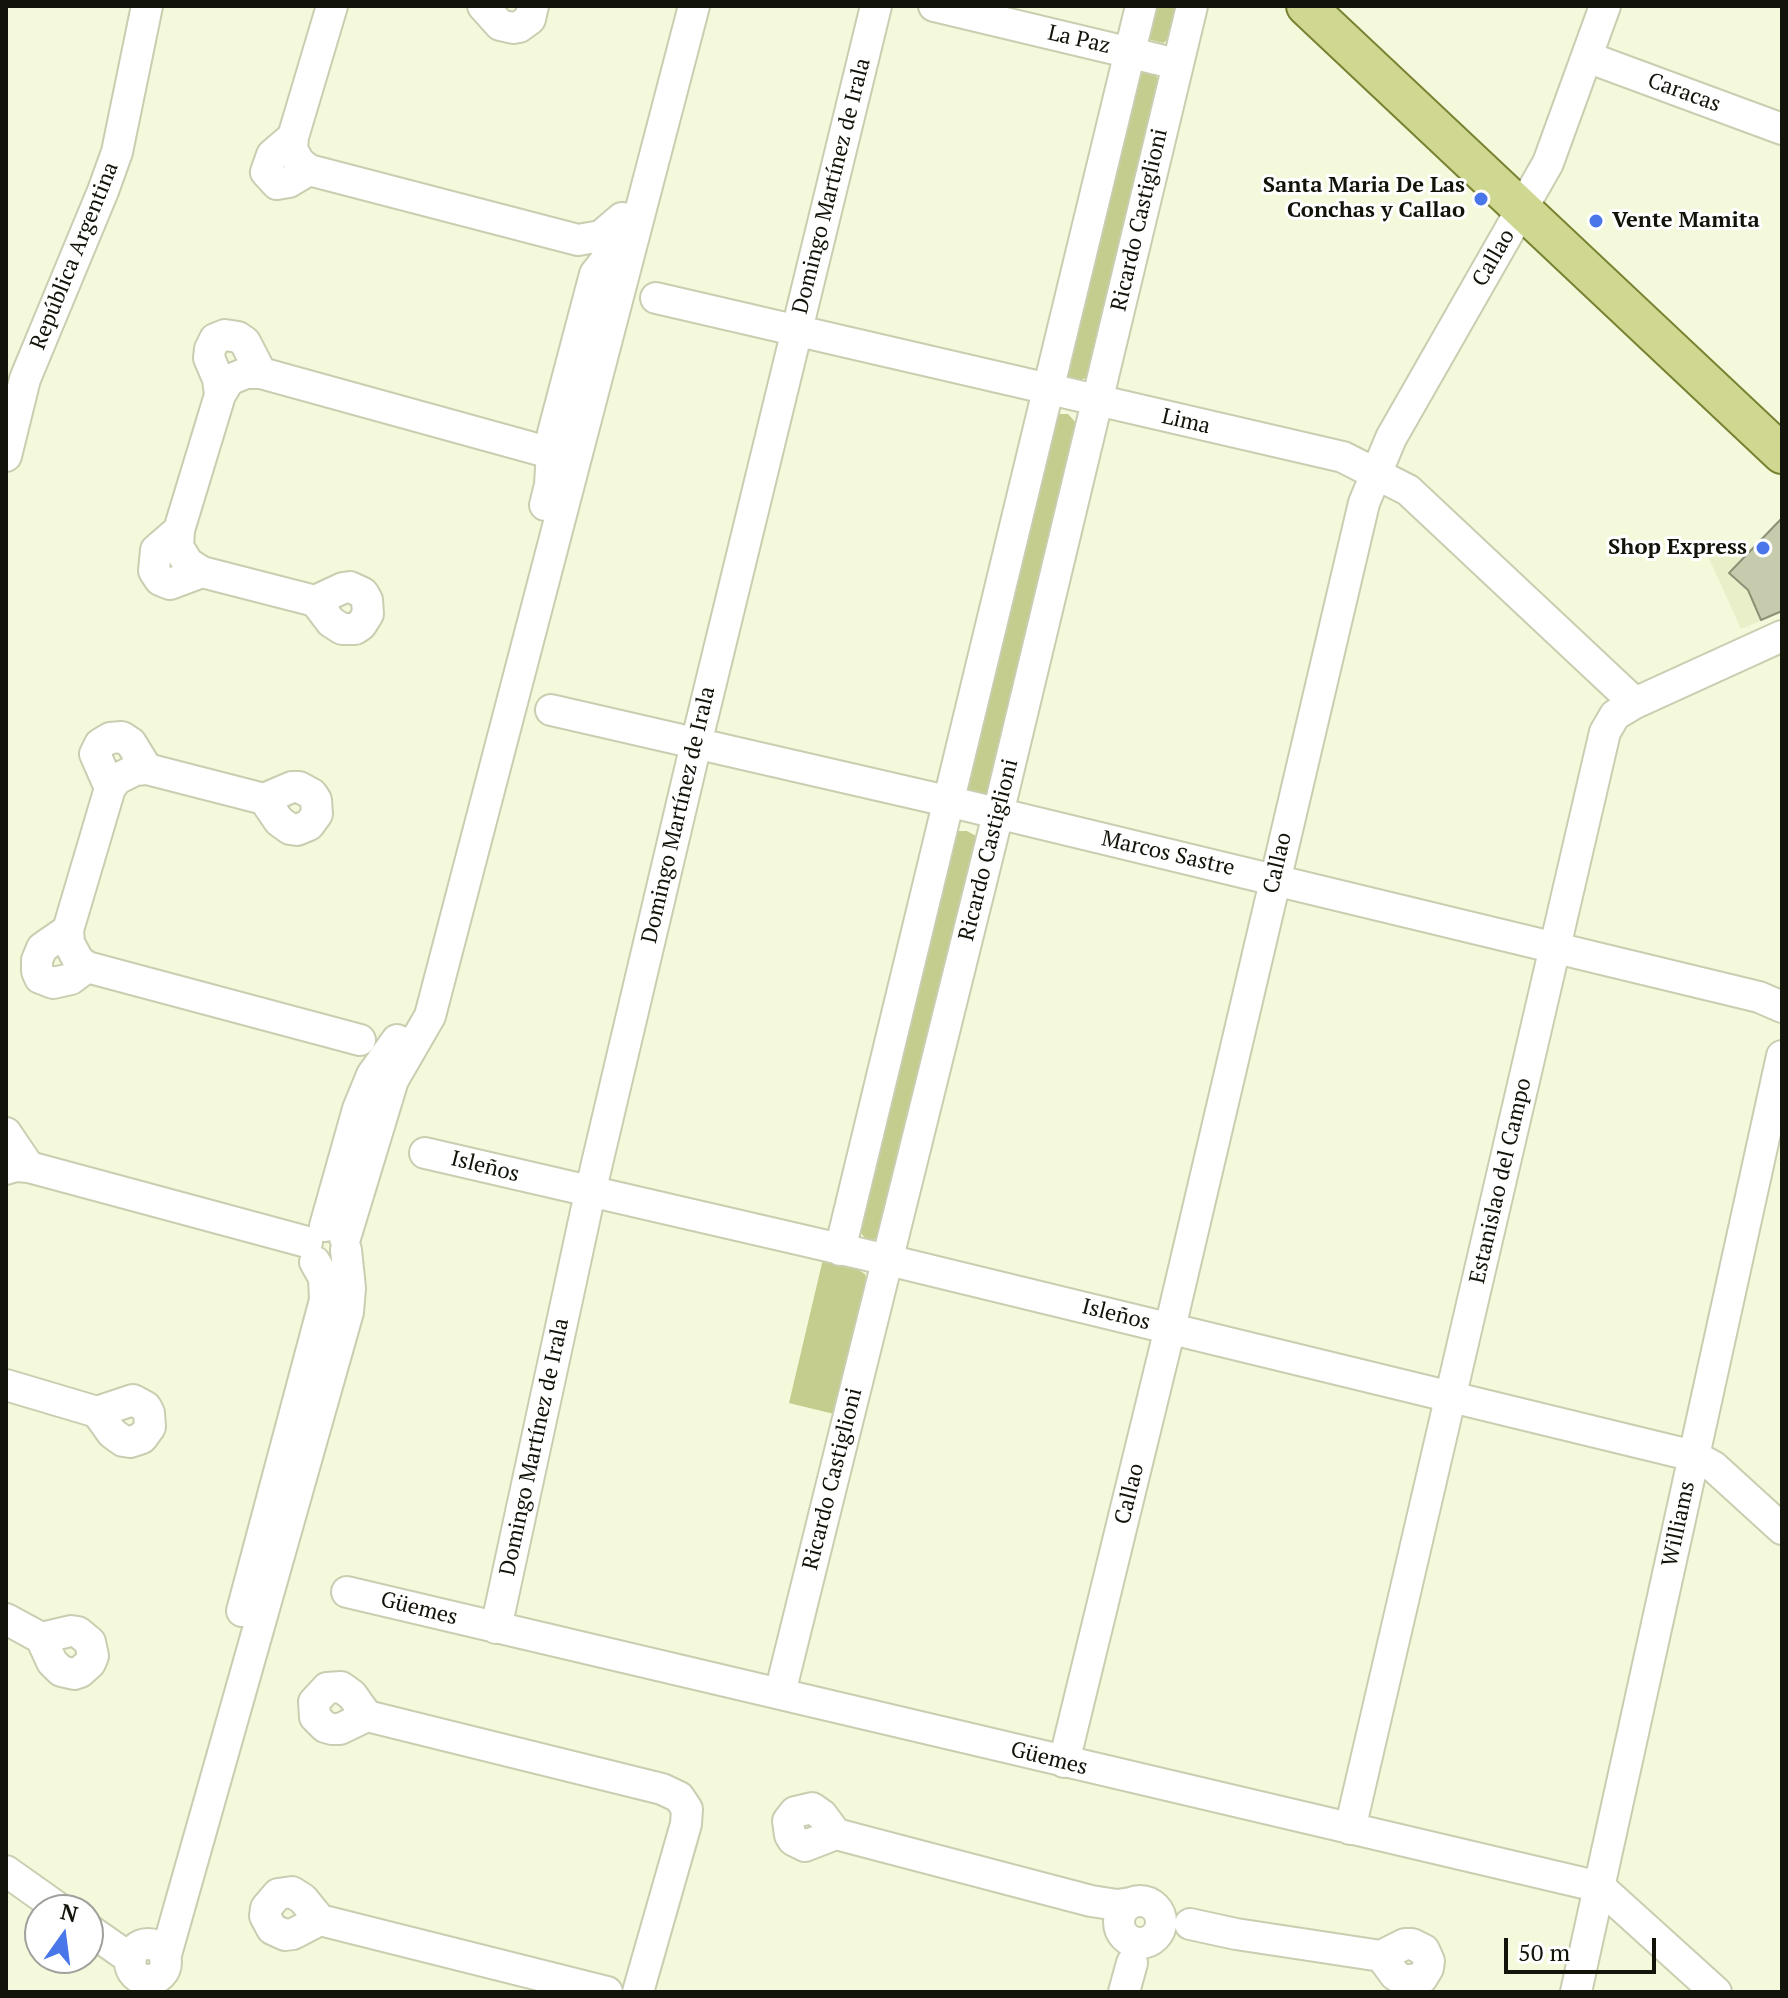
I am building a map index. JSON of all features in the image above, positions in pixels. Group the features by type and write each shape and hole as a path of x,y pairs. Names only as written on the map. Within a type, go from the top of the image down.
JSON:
{"main road":[{"path":"1306,6 1782,454"}],"street":[{"name":"República Argentina","path":"6,456 25,379 117,152 147,6"},
{"path":"332,6 293,137 272,155 266,172 277,184 289,182 309,170 578,240 601,236 622,218"},
{"path":"483,6 500,25 513,28 530,19 533,6"},
{"path":"595,274 621,252 622,218 677,6"},
{"path":"328,1244 393,1080 430,1016 564,456 694,6"},
{"name":"Domingo Martínez de Irala","path":"496,1628 590,1193 876,6"},
{"name":"La Paz","path":"934,6 1177,64"},
{"path":"840,1250 1141,6"},
{"name":"Ricardo Castiglioni","path":"780,1693 998,814 1192,6"},
{"name":"Callao","path":"1064,1762 1170,1328 1364,503 1391,438 1548,163 1605,6"},
{"name":"Caracas","path":"1587,57 1782,129"},
{"path":"104,1940 150,1971 325,1300 328,1244 358,1109 372,1075 411,1018 546,501 564,456 553,433 595,274 588,252 578,240"},
{"name":"Lima","path":"656,298 1343,457 1408,490 1635,703"},
{"path":"220,395 218,379 209,358 215,339 225,335 238,337 245,342 261,373"},
{"path":"315,601 202,572 188,563 178,547 179,530 220,395 229,380 246,373 261,373 564,456"},
{"name":"Estanislao del Campo","path":"1350,1829 1605,732 1615,715 1635,703 1782,636"},
{"name":"Marcos Sastre","path":"551,710 947,801 1759,997 1782,1007"},
{"path":"110,788 95,754 100,744 110,738 122,737 131,743 147,769"},
{"path":"264,799 147,769 135,770 117,779 110,788 68,930 69,943 78,960 87,967 360,1040 379,1037 411,1018"},
{"path":"68,930 42,948 37,960 40,978 53,983 71,979 87,967"},
{"path":"360,1040 367,1053 372,1075"},
{"name":"Williams","path":"1576,1992 1782,1056"},
{"path":"6,1133 18,1168 328,1244"},
{"name":"Isleños","path":"425,1153 888,1260 1694,1456 1714,1467 1782,1529"},
{"path":"6,1385 97,1412"},
{"name":"Güemes","path":"347,1592 1600,1887 1716,1992"},
{"path":"6,1619 41,1638"},
{"path":"367,1716 662,1789 679,1797 687,1809 686,1824 638,1992"},
{"path":"836,1834 1091,1901 1117,1905 1143,1937 1236,1934 1381,1956"},
{"path":"6,1871 38,1894"},
{"path":"320,1920 607,1992"}],"shaded area":[{"path":"1782,518 1782,612 1741,629 1707,554 1743,558"}],"green space":[{"path":"1146,6 1181,6 1171,38 1163,43 1147,39"},
{"path":"1140,73 1156,76 1161,83 1089,377 1074,382 1065,373"},
{"path":"1068,414 1079,426 986,801 961,788 1052,417"},
{"path":"967,831 980,842 882,1236 866,1239 857,1229 951,835"},
{"path":"823,1259 852,1266 865,1274 867,1281 838,1415 789,1403"}],"building":[{"path":"1782,518 1782,611 1761,620 1748,590 1729,573"}],"place":[{"name":"Santa Maria De Las Conchas y Callao","path":"1481,199"},
{"name":"Vente Mamita","path":"1596,221"},
{"name":"Shop Express","path":"1763,548"}]}
